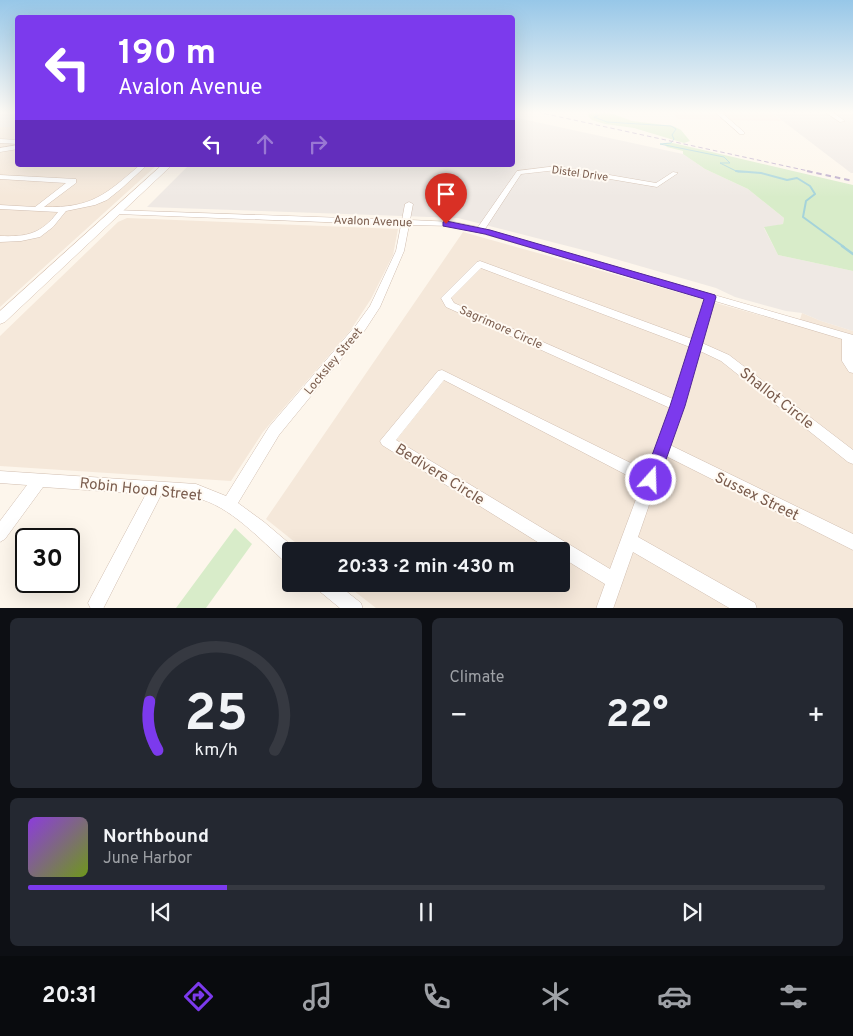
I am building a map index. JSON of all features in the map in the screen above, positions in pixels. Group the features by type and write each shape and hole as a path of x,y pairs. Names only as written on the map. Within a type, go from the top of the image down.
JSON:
{"main road":[{"path":"0,319 104,220 117,212 165,167"},
{"path":"0,322 27,300 111,221 117,212"}],"street":[{"path":"0,141 15,142"},
{"path":"0,150 15,148"},
{"path":"2,209 64,209 83,206 104,198 142,167"},
{"name":"Distel Drive","path":"480,230 519,172 557,168 654,185 661,184 675,173"},
{"path":"0,177 72,181 38,208"},
{"name":"Locksley Street","path":"229,504 274,432 351,340 374,307 393,269 410,204"},
{"path":"0,239 24,240 34,237 56,220 64,209"},
{"name":"Avalon Avenue","path":"117,212 454,224 850,338"},
{"name":"Sagrimore Circle","path":"678,406 450,305 446,298 480,264 696,345"},
{"path":"604,608 678,406 711,297"},
{"path":"850,338 848,360 853,369"},
{"name":"Shallot Circle","path":"696,345 725,358 853,458"},
{"name":"Bedivere Circle","path":"614,580 387,441 442,374 651,480"},
{"name":"Sussex Street","path":"662,448 853,542"},
{"name":"Robin Hood Street","path":"0,477 196,491 229,504 282,548"},
{"path":"0,534 39,480"},
{"path":"96,603 157,488"},
{"path":"629,541 749,608"},
{"path":"334,592 355,608"}],"shaded area":[{"path":"0,140 15,140 15,167 155,167 0,307"},
{"path":"515,140 620,140 683,154 705,169 748,189 784,218 783,224 764,228 778,255 853,271 853,331 802,313 786,311 735,297 716,288 591,252 458,218 147,207 187,167 515,167"},
{"path":"808,140 853,140 853,173"},
{"path":"127,218 398,229 393,255 371,299 350,331 263,432 231,481 0,466 0,336 118,222"},
{"path":"463,232 798,326 802,313 853,331 853,608 376,608 355,592 570,592 570,542 295,542 266,519"}],"green space":[{"path":"675,140 690,141 684,143"},
{"path":"663,143 673,143 853,185 853,271 778,255 764,227 783,224 784,218 748,189 705,169 683,154 683,151 667,147"},
{"path":"235,528 252,544 206,608 176,608"}],"waterway":[{"path":"673,140 671,143 660,144 724,157 730,163 720,163 736,171"},
{"path":"736,171 761,173 787,180 797,178 810,186 815,194 806,201 803,217 844,247"},
{"path":"736,171 745,172"},
{"path":"842,246 853,254"}],"railway":[{"path":"668,140 813,172"},
{"path":"807,171 853,181"}],"route":[{"path":"446,224 469,227 711,297 678,406 651,480"}]}
